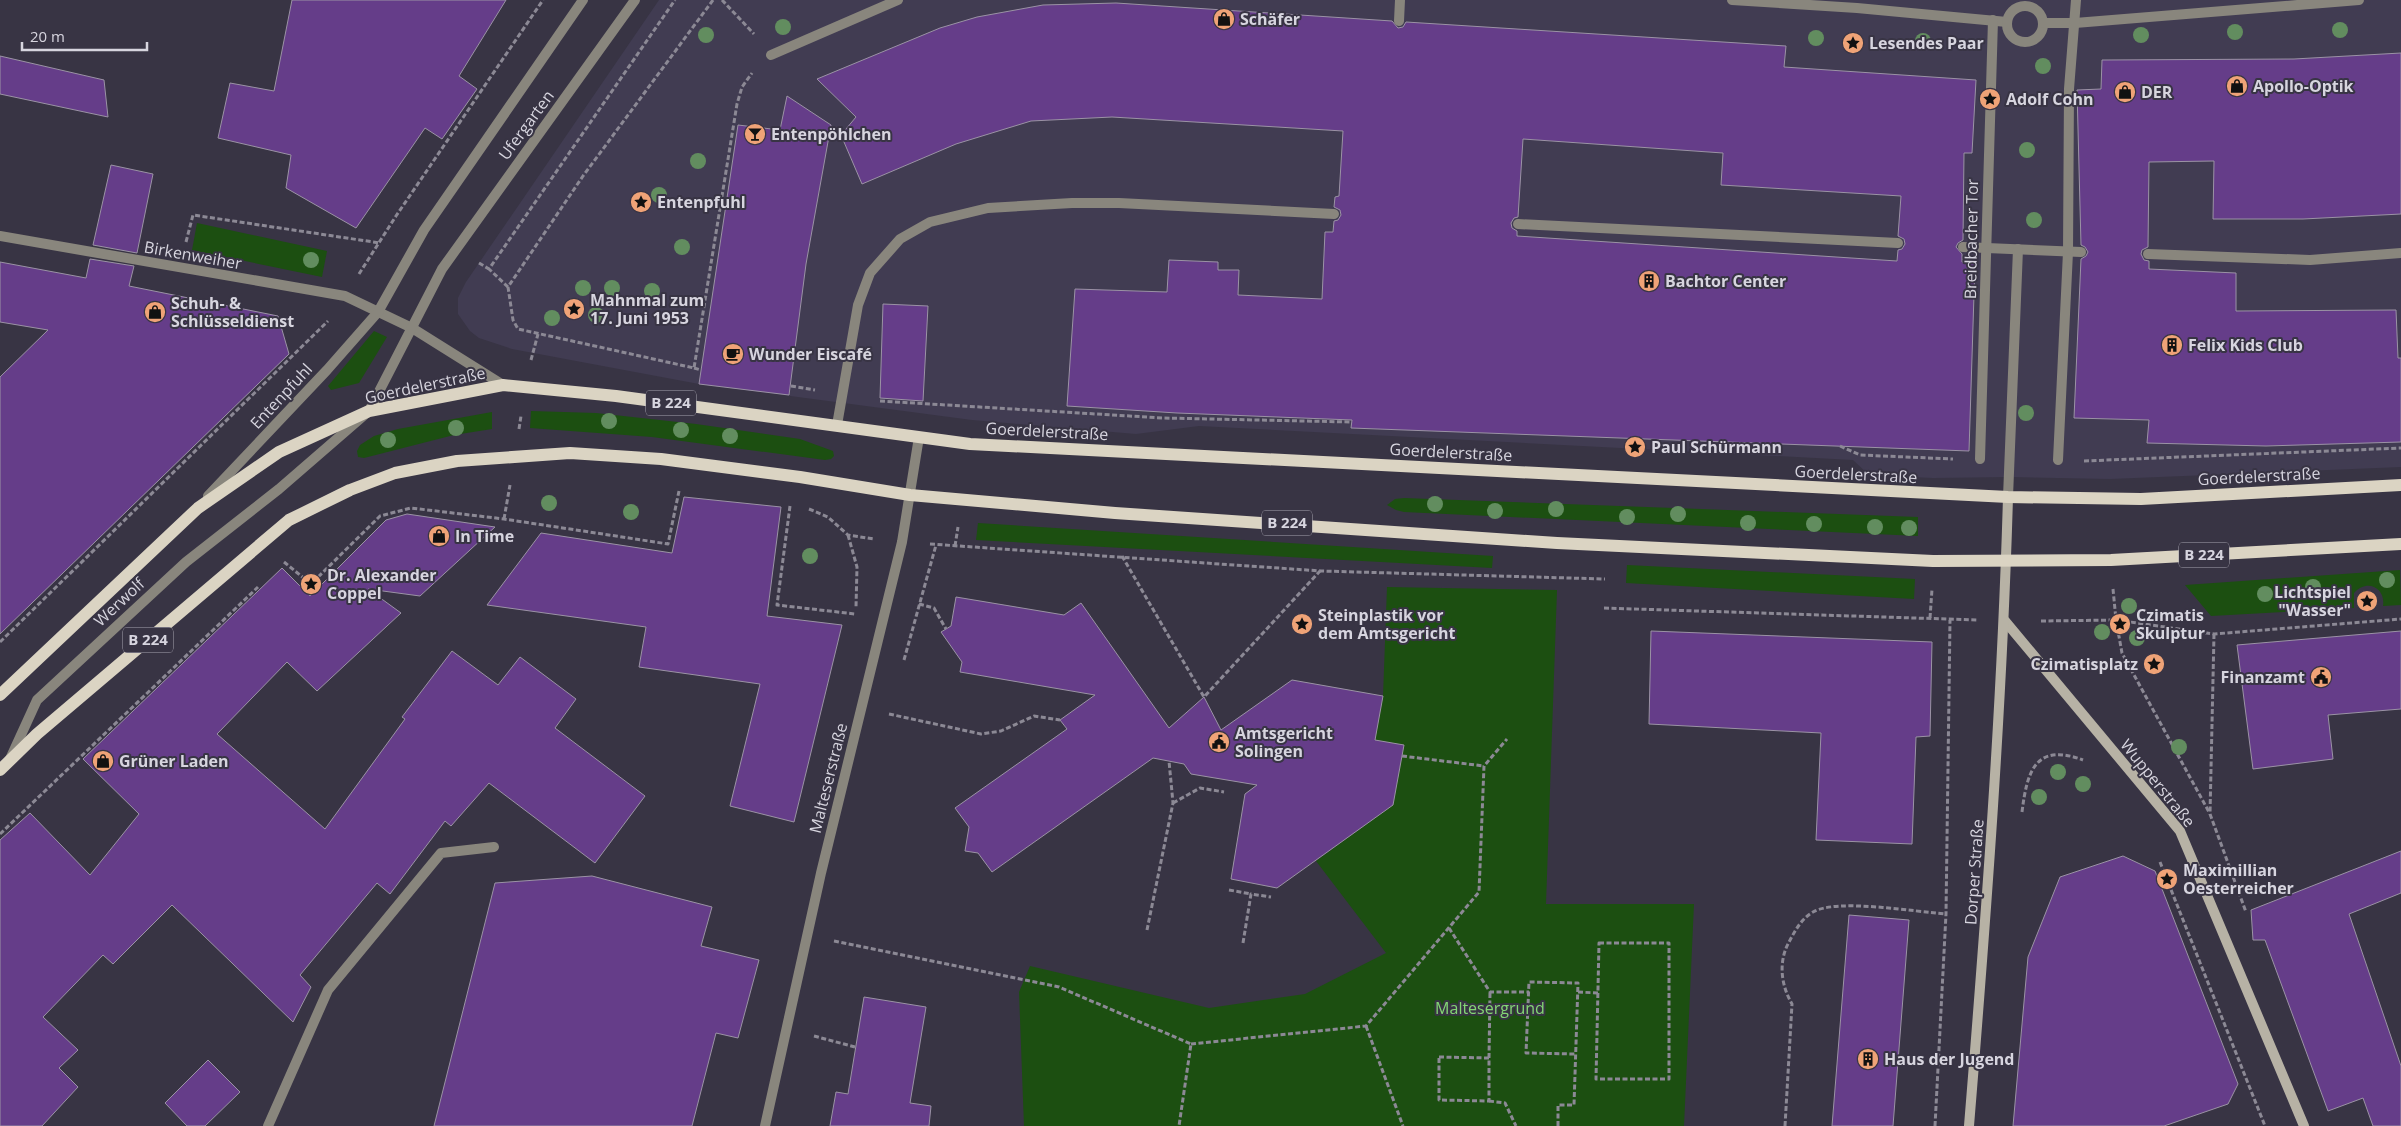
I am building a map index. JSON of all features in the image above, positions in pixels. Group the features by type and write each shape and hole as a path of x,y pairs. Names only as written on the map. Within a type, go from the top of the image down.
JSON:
{"main road":[{"name":"Goerdelerstraße","path":"198,508 279,452 369,411 504,385 597,394 970,444 2008,497 2141,499 2401,485"},
{"name":"Werwolf","path":"4,766 37,734 289,520 350,490 395,473 457,461 570,453 661,459 800,477 910,496"},
{"name":"B 224","path":"910,496 1115,513 1557,542 1933,561 2111,560 2401,544"},
{"name":"Werwolf","path":"0,695 198,508"}],"street":[{"name":"Ufergarten","path":"413,251 424,230 583,0"},
{"name":"Ufergarten","path":"412,328 442,268 635,0"},
{"path":"771,55 898,0"},
{"path":"1399,21 1400,0"},
{"path":"1732,0 1857,4 2007,22"},
{"path":"2058,460 2068,252 2069,89 2076,0"},
{"path":"2044,23 2074,23 2359,0"},
{"path":"2024,6 2038,11 2044,23 2043,30 2037,38 2023,43 2013,39 2007,22 2014,10 2024,6"},
{"name":"Breidbacher Tor","path":"1980,459 1992,20"},
{"path":"837,425 858,305 870,273 900,239 930,222 988,208 1072,203 1119,203 1334,214"},
{"path":"1518,224 1898,243"},
{"name":"Birkenweiher","path":"0,236 345,296 378,312"},
{"path":"1962,247 2081,252"},
{"path":"2005,621 2018,249"},
{"name":"Entenpfuhl","path":"198,508 327,370 378,312 413,251"},
{"path":"2148,254 2310,260 2401,253"},
{"name":"Goerdelerstraße","path":"378,312 412,328 504,385"},
{"path":"369,411 412,328"},
{"name":"Werwolf","path":"4,766 37,700 186,562 279,488 369,411"},
{"name":"Malteserstraße","path":"765,1126 821,873 902,542 919,437"},
{"name":"Dorper Straße","path":"1969,1126 1991,850 2005,621"},
{"name":"Wupperstraße","path":"2005,621 2180,831 2304,1126"},
{"path":"268,1126 328,990 441,853 494,847"}],"path":[{"path":"0,642 330,319 396,216 542,0"},
{"path":"675,0 489,269 508,287 513,320 518,329 522,331 701,370"},
{"path":"508,287 583,176 713,0"},
{"path":"694,368 737,104 747,78 759,64 771,55 722,0"},
{"path":"179,245 185,246 193,215 380,242"},
{"path":"791,386 842,395 939,405 1154,417 1352,422"},
{"path":"1840,446 1860,454 1980,459"},
{"path":"2058,460 2110,461 2401,448"},
{"path":"278,568 285,561 311,584 380,516 411,508 504,519 668,544 679,491 688,492"},
{"path":"781,505 798,508"},
{"path":"790,506 777,605 855,614"},
{"path":"807,508 828,517 848,536 902,542 1321,571 1605,579"},
{"path":"902,668 936,545"},
{"path":"1122,556 1204,697 1321,571"},
{"path":"0,834 264,582"},
{"path":"919,604 934,608 946,629"},
{"path":"1604,608 1930,618"},
{"path":"2215,831 2210,814 2122,653 2116,620 2214,634 2401,619"},
{"path":"1936,1126 1946,914 1950,620"},
{"path":"2210,814 2214,634"},
{"path":"887,724 892,705"},
{"path":"889,714 981,734 1001,730 1034,716 1060,720"},
{"path":"834,940 1059,986 1191,1044 1366,1026 1479,892 1484,766 1507,739"},
{"path":"2021,820 2026,784 2030,772 2039,760 2052,754 2070,755 2090,763"},
{"path":"1402,756 1484,766"},
{"path":"1147,930 1173,803 1170,761"},
{"path":"1173,803 1200,788 1224,792"},
{"path":"2160,861 2265,1126"},
{"path":"1229,890 1271,897"},
{"path":"1243,944 1251,894"},
{"path":"1785,1126 1792,1004 1784,990 1782,970 1786,948 1798,926 1813,912 1843,906 1946,914"},
{"path":"1449,928 1490,992 1489,1101"},
{"path":"832,950 836,932"},
{"path":"1599,942 1669,944 1670,1079 1596,1079 1598,993 1599,942"},
{"path":"1558,1126 1558,1105 1574,1105 1578,983 1529,982 1526,1053 1575,1054"},
{"path":"1490,992 1529,992"},
{"path":"1578,992 1598,993"},
{"path":"1366,1026 1404,1126"},
{"path":"812,1046 816,1027"},
{"path":"814,1036 855,1048"},
{"path":"1179,1126 1191,1044"},
{"path":"1489,1058 1440,1057 1439,1100 1505,1103 1516,1126"}],"shaded area":[{"path":"659,0 2401,0 2401,467 2110,479 1933,478 1869,475 1853,460 1199,426 1136,434 972,420 699,384 512,349 479,338 470,331 458,314 458,298 466,282"}],"green space":[{"path":"197,223 327,251 322,277 192,250"},
{"path":"374,331 387,337 359,383 331,390 328,386"},
{"path":"531,411 596,413 696,424 800,439 833,451 834,456 831,459 825,460 652,437 530,428"},
{"path":"492,412 492,429 454,435 364,458 358,457 357,451 360,445 374,436 398,429"},
{"path":"1395,499 1918,517 1918,536 1404,512 1387,505"},
{"path":"978,523 1493,556 1492,568 976,540"},
{"path":"1627,565 1915,579 1914,599 1626,583"},
{"path":"2400,570 2401,605 2383,606 2382,594 2379,590 2374,587 2364,586 2354,593 2354,608 2211,616 2185,585"},
{"name":"Maltesergrund","path":"1387,587 1557,590 1546,904 1694,904 1684,1126 1024,1126 1019,992 1030,966 1209,1008 1305,994 1386,953 1316,861 1393,805 1403,745 1375,740 1383,696"}],"building":[{"path":"292,0 506,0 459,76 477,89 442,139 425,128 356,228 286,188 291,155 218,138 230,83 274,91"},
{"path":"1116,3 1392,21 1398,28 1403,27 1406,22 1786,46 1784,67 1976,80 1972,153 1964,153 1963,240 1956,247 1962,254 1962,262 1975,263 1969,451 1351,428 1352,420 1177,413 1067,406 1075,289 1167,292 1169,260 1218,262 1218,270 1239,270 1238,295 1322,299 1325,232 1333,232 1334,221 1338,220 1341,215 1340,210 1334,207 1335,197 1339,196 1343,131 1112,117 1031,121 956,144 862,184 841,135 856,117 817,79 940,28 977,17 1043,5","holes":["1523,139 1723,153 1721,185 1901,196 1898,236 1904,239 1905,244 1902,249 1898,250 1897,261 1517,236 1517,231 1512,228 1511,223 1514,218 1518,217"]},
{"path":"2401,53 2401,214 2303,219 2213,219 2214,161 2149,162 2148,247 2142,250 2141,254 2144,260 2149,261 2149,269 2236,273 2236,311 2396,310 2398,358 2401,358 2401,442 2266,446 2147,443 2149,420 2074,418 2081,259 2088,252 2081,245 2077,90 2101,89 2102,60 2294,59"},
{"path":"0,56 104,80 108,117 0,94"},
{"path":"787,96 831,125 806,264 789,395 699,384 738,125 780,130"},
{"path":"111,165 153,174 137,253 93,245"},
{"path":"90,259 134,266 129,286 278,316 289,354 0,634 0,377 48,330 0,322 0,262 86,278"},
{"path":"883,304 928,306 923,401 880,398"},
{"path":"684,497 781,507 767,616 842,625 794,822 730,806 760,684 639,667 646,627 487,605 541,533 672,553"},
{"path":"407,514 495,527 420,596 368,589 401,613 317,691 287,662 217,734 325,829 405,719 402,717 452,651 498,685 520,657 576,699 555,728 645,796 595,863 489,783 451,826 445,821 390,894 377,883 300,975 311,987 293,1022 172,905 113,964 103,955 43,1017 78,1050 59,1068 78,1087 42,1126 0,1126 0,840 30,813 90,875 139,814 83,759 282,568 310,596 386,520"},
{"name":"Amtsgericht Solingen","path":"956,597 1064,615 1081,603 1169,728 1204,697 1221,730 1292,680 1383,696 1375,740 1404,745 1393,805 1277,888 1231,879 1245,794 1257,785 1191,774 1184,764 1153,758 992,872 978,853 965,851 969,827 955,808 1067,729 1060,720 1095,695 960,672 962,662 941,632 951,626"},
{"path":"1651,631 1932,642 1930,736 1916,737 1912,844 1816,840 1821,733 1649,724"},
{"name":"Finanzamt","path":"2401,631 2401,709 2328,715 2333,759 2253,769 2237,645"},
{"path":"2401,851 2401,893 2349,914 2401,1066 2401,1126 2373,1126 2363,1098 2328,1111 2265,940 2253,940 2251,910"},
{"path":"2123,856 2155,871 2238,1084 2228,1104 2164,1126 2013,1126 2028,957 2060,877"},
{"path":"592,876 712,907 701,946 759,960 738,1038 716,1033 692,1126 434,1126 495,883"},
{"name":"Haus der Jugend","path":"1849,915 1909,920 1893,1126 1832,1126"},
{"path":"864,997 926,1007 910,1103 931,1106 929,1126 830,1126 836,1092 848,1094"},
{"path":"208,1060 240,1092 205,1126 187,1126 165,1103"}],"place":[{"name":"Schäfer","path":"1224,19"},
{"name":"Lesendes Paar","path":"1853,43"},
{"name":"Apollo-Optik","path":"2237,86"},
{"name":"DER","path":"2125,92"},
{"name":"Adolf Cohn","path":"1990,99"},
{"name":"Entenpöhlchen","path":"755,134"},
{"name":"Entenpfuhl","path":"641,202"},
{"name":"Bachtor Center","path":"1649,281"},
{"name":"Mahnmal zum 17. Juni 1953","path":"574,309"},
{"name":"Schuh- & Schlüsseldienst","path":"155,312"},
{"name":"Felix Kids Club","path":"2172,345"},
{"name":"Wunder Eiscafé","path":"733,354"},
{"name":"Paul Schürmann","path":"1635,447"},
{"name":"In Time","path":"439,536"},
{"name":"Dr. Alexander Coppel","path":"311,584"},
{"name":"Lichtspiel \"Wasser\"","path":"2367,601"},
{"name":"Steinplastik vor dem Amtsgericht","path":"1302,624"},
{"name":"Czimatis Skulptur","path":"2120,624"},
{"name":"Czimatisplatz","path":"2154,664"},
{"name":"Finanzamt","path":"2321,677"},
{"name":"Amtsgericht Solingen","path":"1219,742"},
{"name":"Grüner Laden","path":"103,761"},
{"name":"Maximillian Oesterreicher","path":"2167,879"},
{"name":"Haus der Jugend","path":"1868,1059"}]}
